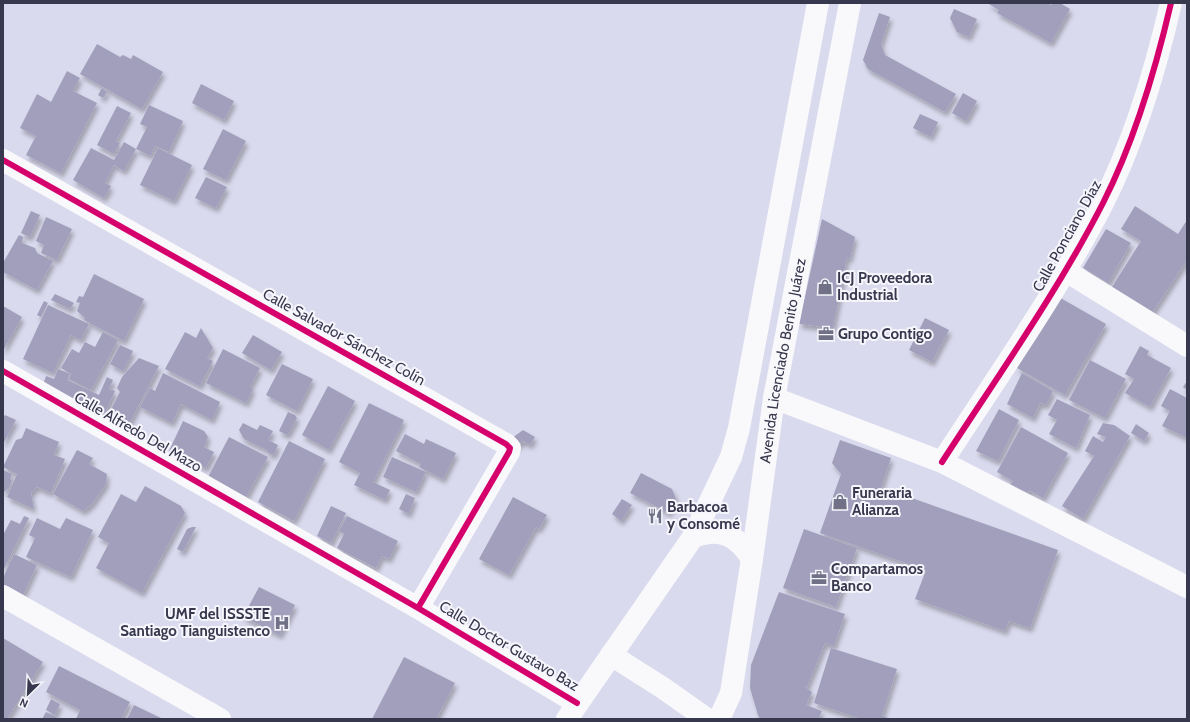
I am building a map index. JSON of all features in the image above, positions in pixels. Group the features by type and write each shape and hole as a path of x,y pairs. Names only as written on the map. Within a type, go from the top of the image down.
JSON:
{"street":[{"name":"Avenida Licenciado Benito Juárez","path":"572,711 693,537 731,457 739,428 818,3"},
{"name":"Avenida Licenciado Benito Juárez","path":"720,719 731,693 752,559 774,398 850,3"},
{"name":"Calle Ponciano Díaz","path":"942,462 1066,271 1104,202 1129,145 1146,100 1171,3"},
{"name":"Calle Salvador Sánchez Colín","path":"3,160 506,444 510,448 418,608"},
{"path":"1066,271 1187,346"},
{"name":"Calle Alfredo Del Mazo","path":"3,371 260,516"},
{"path":"774,398 942,462 1187,587"},
{"name":"Calle Doctor Gustavo Baz","path":"260,516 418,608 572,711"},
{"path":"693,537 707,532 729,535 744,546 752,559"},
{"path":"3,596 220,719"},
{"path":"611,655 663,688 707,719"}],"building":[{"path":"987,3 1048,3 1051,5 1052,3 1060,3 1070,9 1051,43 997,13 999,10"},
{"path":"954,9 977,19 969,37 957,32 950,18"},
{"path":"879,13 890,17 881,44 885,55 956,94 945,112 868,69 863,60"},
{"path":"97,44 120,57 123,55 131,59 133,55 163,72 142,109 80,74"},
{"path":"67,71 80,78 73,91 97,103 61,173 26,155 36,136 20,128 37,94 51,102"},
{"path":"201,84 234,101 224,120 192,103"},
{"path":"102,88 107,92 103,98 98,95"},
{"path":"963,93 977,101 966,121 952,113"},
{"path":"149,105 183,121 169,152 155,146 151,156 136,149 147,127 140,124"},
{"path":"117,106 131,113 116,141 120,143 114,154 97,145"},
{"path":"920,114 938,122 931,137 913,128"},
{"path":"223,129 246,141 226,180 203,169"},
{"path":"124,142 136,149 124,171 114,165 105,183 111,186 104,198 73,180 91,148 114,160"},
{"path":"158,148 192,165 174,201 140,185"},
{"path":"206,177 227,187 216,208 195,198"},
{"path":"1135,206 1178,234 1187,220 1187,260 1150,316 1110,290 1141,241 1121,229"},
{"path":"31,211 40,215 30,237 21,233"},
{"path":"46,217 72,229 57,260 41,253 44,245 36,241"},
{"path":"822,219 855,237 850,259 847,257 833,328 799,324"},
{"path":"1106,229 1131,243 1108,283 1083,268"},
{"path":"19,235 23,237 22,243 35,248 37,253 53,261 37,290 3,272 3,263"},
{"path":"94,274 144,299 124,341 84,320 85,318 77,311 80,303 76,302 79,296 83,297"},
{"path":"55,294 74,303 70,309 51,300"},
{"path":"1057,296 1106,324 1065,395 1017,368"},
{"path":"44,301 48,303 41,317 37,315"},
{"path":"48,305 89,324 81,340 71,335 53,373 23,359"},
{"path":"3,306 22,317 3,351"},
{"path":"925,318 949,330 932,362 909,350"},
{"path":"201,328 213,348 207,358 213,361 200,386 165,369 185,332 196,338"},
{"path":"103,332 118,340 91,390 69,379 71,374 61,368 72,349 79,353 85,342 95,347"},
{"path":"253,335 282,352 271,370 242,353"},
{"path":"120,345 133,351 123,371 110,364"},
{"path":"1140,346 1149,351 1147,355 1171,368 1150,407 1125,393 1134,379 1125,374"},
{"path":"223,349 260,368 250,387 253,389 246,403 206,383"},
{"path":"139,358 159,366 127,428 107,417 120,392 117,388 122,377"},
{"path":"1090,360 1126,379 1105,418 1069,400"},
{"path":"282,364 313,379 297,411 266,395"},
{"path":"58,369 70,374 67,380 99,395 107,377 113,380 109,389 115,391 105,413 43,385 46,376 54,379"},
{"path":"163,373 220,402 212,420 181,404 172,423 140,407 150,388 155,391"},
{"path":"1022,373 1053,391 1046,405 1040,403 1033,418 1007,404"},
{"path":"1187,381 1187,390 1183,387"},
{"path":"328,386 355,401 329,450 302,435"},
{"path":"1170,389 1187,398 1187,438 1162,426 1170,411 1161,406"},
{"path":"1057,399 1090,415 1076,448 1049,434 1057,420 1048,415"},
{"path":"369,403 404,420 373,482 390,490 385,500 354,485 360,473 339,462"},
{"path":"999,409 1019,420 998,461 976,451"},
{"path":"288,412 295,415 297,418 287,435 279,431"},
{"path":"5,415 16,420 3,444 3,418"},
{"path":"183,421 204,431 208,437 204,447 214,452 206,468 169,451"},
{"path":"243,423 257,430 260,425 273,431 268,440 278,445 274,455 244,439 239,430"},
{"path":"1103,423 1114,425 1130,436 1083,519 1062,506 1094,456 1085,451 1093,436 1103,442 1106,437 1097,434"},
{"path":"1136,424 1149,433 1144,441 1131,433"},
{"path":"1021,427 1068,453 1043,498 1029,490 1028,493 1010,484 1013,481 997,472"},
{"path":"26,428 59,442 54,455 65,459 51,493 37,487 31,493 34,509 7,497 17,474 3,467 16,440 22,438"},
{"path":"523,430 535,437 530,445 523,441 514,448 508,441"},
{"path":"405,434 424,444 426,439 456,453 443,479 419,467 421,464 396,451"},
{"path":"229,437 268,457 246,497 208,477"},
{"path":"840,440 891,458 881,487 1058,550 1030,628 1009,621 1005,631 915,599 926,570 820,533 841,474 832,463"},
{"path":"289,441 325,459 294,521 258,502"},
{"path":"77,450 93,458 89,464 107,474 106,484 92,504 83,511 53,494"},
{"path":"392,457 426,472 416,492 383,477"},
{"path":"3,470 12,474 10,479 12,480 9,488 3,493"},
{"path":"641,473 672,489 676,499 669,513 630,493"},
{"path":"145,486 181,506 185,513 142,593 96,568 109,543 98,537 121,494 136,502"},
{"path":"406,494 415,498 409,514 399,509"},
{"path":"513,497 547,515 539,529 536,527 509,575 479,559"},
{"path":"622,499 632,505 621,521 612,514"},
{"path":"331,506 346,513 331,543 317,536"},
{"path":"24,516 29,518 3,571 3,535 11,520 20,524"},
{"path":"347,516 398,541 389,559 382,556 376,568 337,548 344,534 339,531"},
{"path":"37,518 60,529 66,518 93,530 71,577 26,557 35,538 29,535"},
{"path":"196,527 183,552 177,549 187,529"},
{"path":"804,529 857,548 836,607 783,588"},
{"path":"14,554 37,565 23,595 3,585 3,578"},
{"path":"259,587 295,605 280,635 243,617"},
{"path":"779,592 845,614 834,646 825,643 807,687 804,686 812,692 806,705 822,711 818,719 760,719 758,715 750,688 751,665"},
{"path":"3,638 43,662 7,719 3,719"},
{"path":"831,648 897,669 882,716 891,719 861,719 814,703"},
{"path":"404,657 455,683 436,719 372,719"},
{"path":"59,666 130,702 121,719 76,719 80,710 46,692"},
{"path":"51,699 60,704 55,715 46,710"},
{"path":"134,705 163,719 127,719"},
{"path":"46,712 60,719 42,719"}],"cycle path":[{"path":"942,462 1046,302 1103,203 1125,155 1143,105 1171,3"},
{"path":"3,160 506,444 510,448 418,608"},
{"path":"3,371 418,608 577,703"}],"place":[{"name":"ICJ Proveedora Industrial","path":"825,287"},
{"name":"Grupo Contigo","path":"826,334"},
{"name":"Funeraria Alianza","path":"840,502"},
{"name":"Barbacoa y Consomé","path":"655,516"},
{"name":"Compartamos Banco","path":"819,578"},
{"name":"UMF del ISSSTE Santiago Tianguistenco","path":"282,623"}]}
